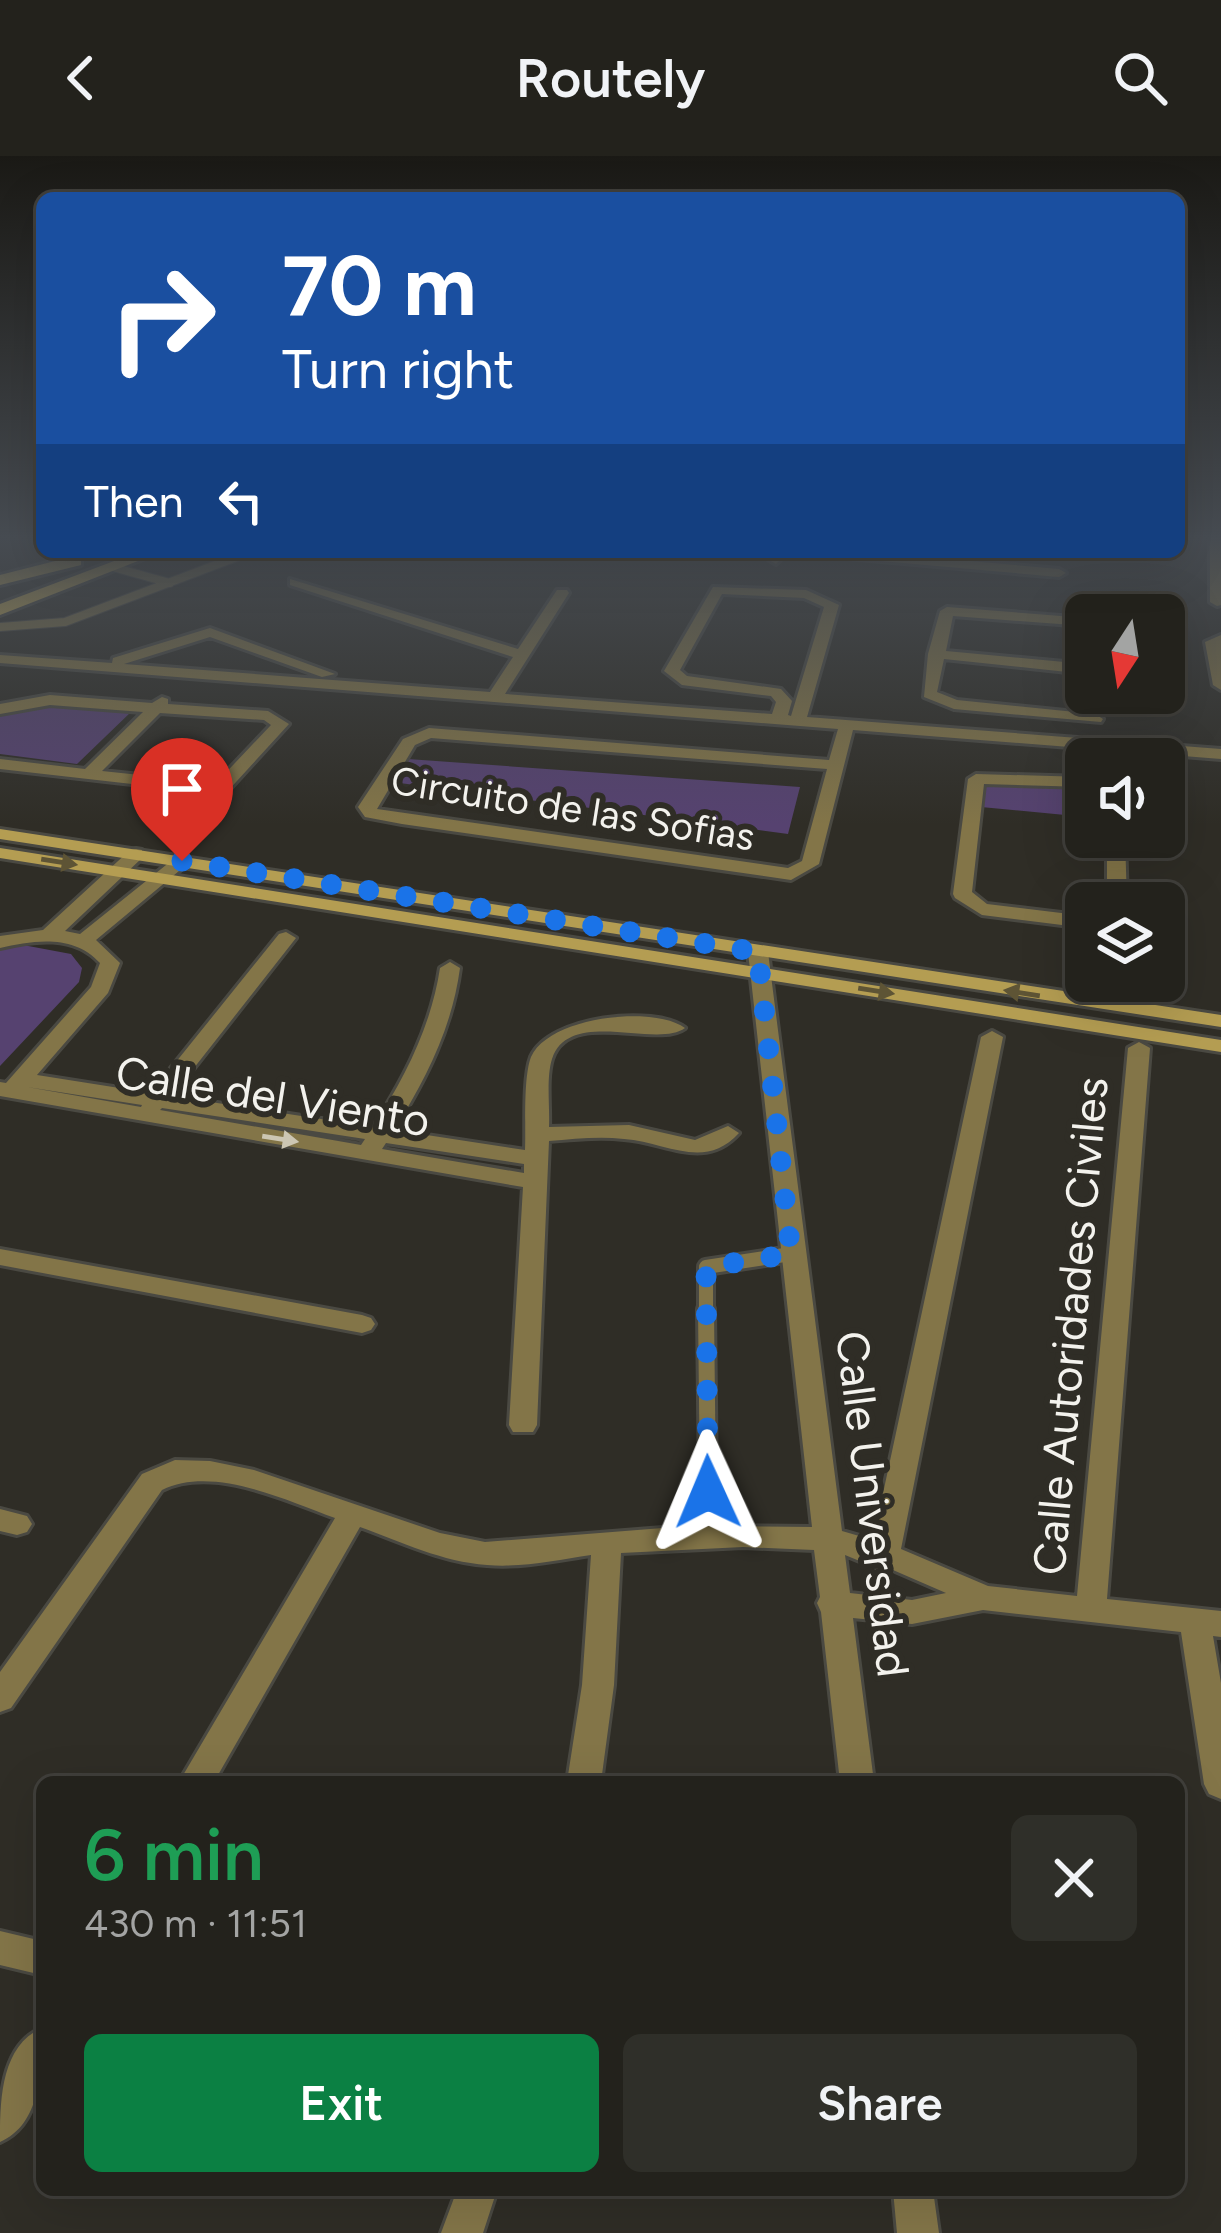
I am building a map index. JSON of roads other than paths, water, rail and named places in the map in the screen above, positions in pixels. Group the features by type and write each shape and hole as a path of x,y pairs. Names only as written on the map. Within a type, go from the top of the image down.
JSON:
{"main road":[{"path":"0,833 759,962 1139,1038 1221,1046"},
{"path":"0,853 759,962 1221,1022"}],"street":[{"path":"447,631 522,655"},
{"path":"496,695 538,631"},
{"path":"695,631 672,671 682,680 776,692 789,719"},
{"path":"789,719 822,631"},
{"path":"939,631 929,691 933,698 1095,718"},
{"path":"118,661 210,632 351,683"},
{"path":"1220,680 1212,642 1221,639"},
{"path":"0,648 195,671"},
{"path":"934,654 1065,667"},
{"path":"0,659 789,719 1065,749"},
{"path":"87,776 195,671"},
{"path":"0,709 33,700 268,716 281,724 220,789 0,764"},
{"path":"1095,714 1095,738"},
{"name":"Circuito de las Sofias","path":"835,765 429,733 409,742 367,807 371,813 402,819 791,874 810,864 847,724"},
{"path":"1185,754 1221,754"},
{"path":"1065,781 976,779 962,894 982,909 1065,919"},
{"path":"50,935 136,854"},
{"path":"83,941 182,861"},
{"path":"0,941 50,935 83,941 104,953 109,978 6,1089"},
{"path":"151,1108 286,938"},
{"name":"Calle Universidad","path":"759,962 824,1539 856,1776"},
{"path":"374,1144 441,1020 450,968"},
{"path":"523,1424 541,1059 547,1048 580,1028 600,1024 674,1028"},
{"path":"884,1559 992,1037"},
{"name":"Calle Autoridades Civiles","path":"1091,1611 1139,1038"},
{"name":"Calle del Viento","path":"6,1089 374,1144 535,1159 640,1134 686,1149 704,1148 728,1133"},
{"path":"0,1257 362,1324"},
{"path":"0,1698 152,1482 170,1469 212,1471 325,1502 437,1546 487,1555 524,1558 607,1541 824,1539 952,1580 983,1598"},
{"path":"200,1776 352,1515"},
{"path":"585,1776 598,1685 607,1541"},
{"path":"832,1604 912,1612 983,1598 1208,1623 1221,1784"},
{"path":"0,1948 36,1957"},
{"path":"0,2122 36,2059"},
{"path":"462,2233 475,2196"},
{"path":"914,2196 919,2233"}],"lane":[{"path":"708,1492 706,1267 791,1254"}]}
